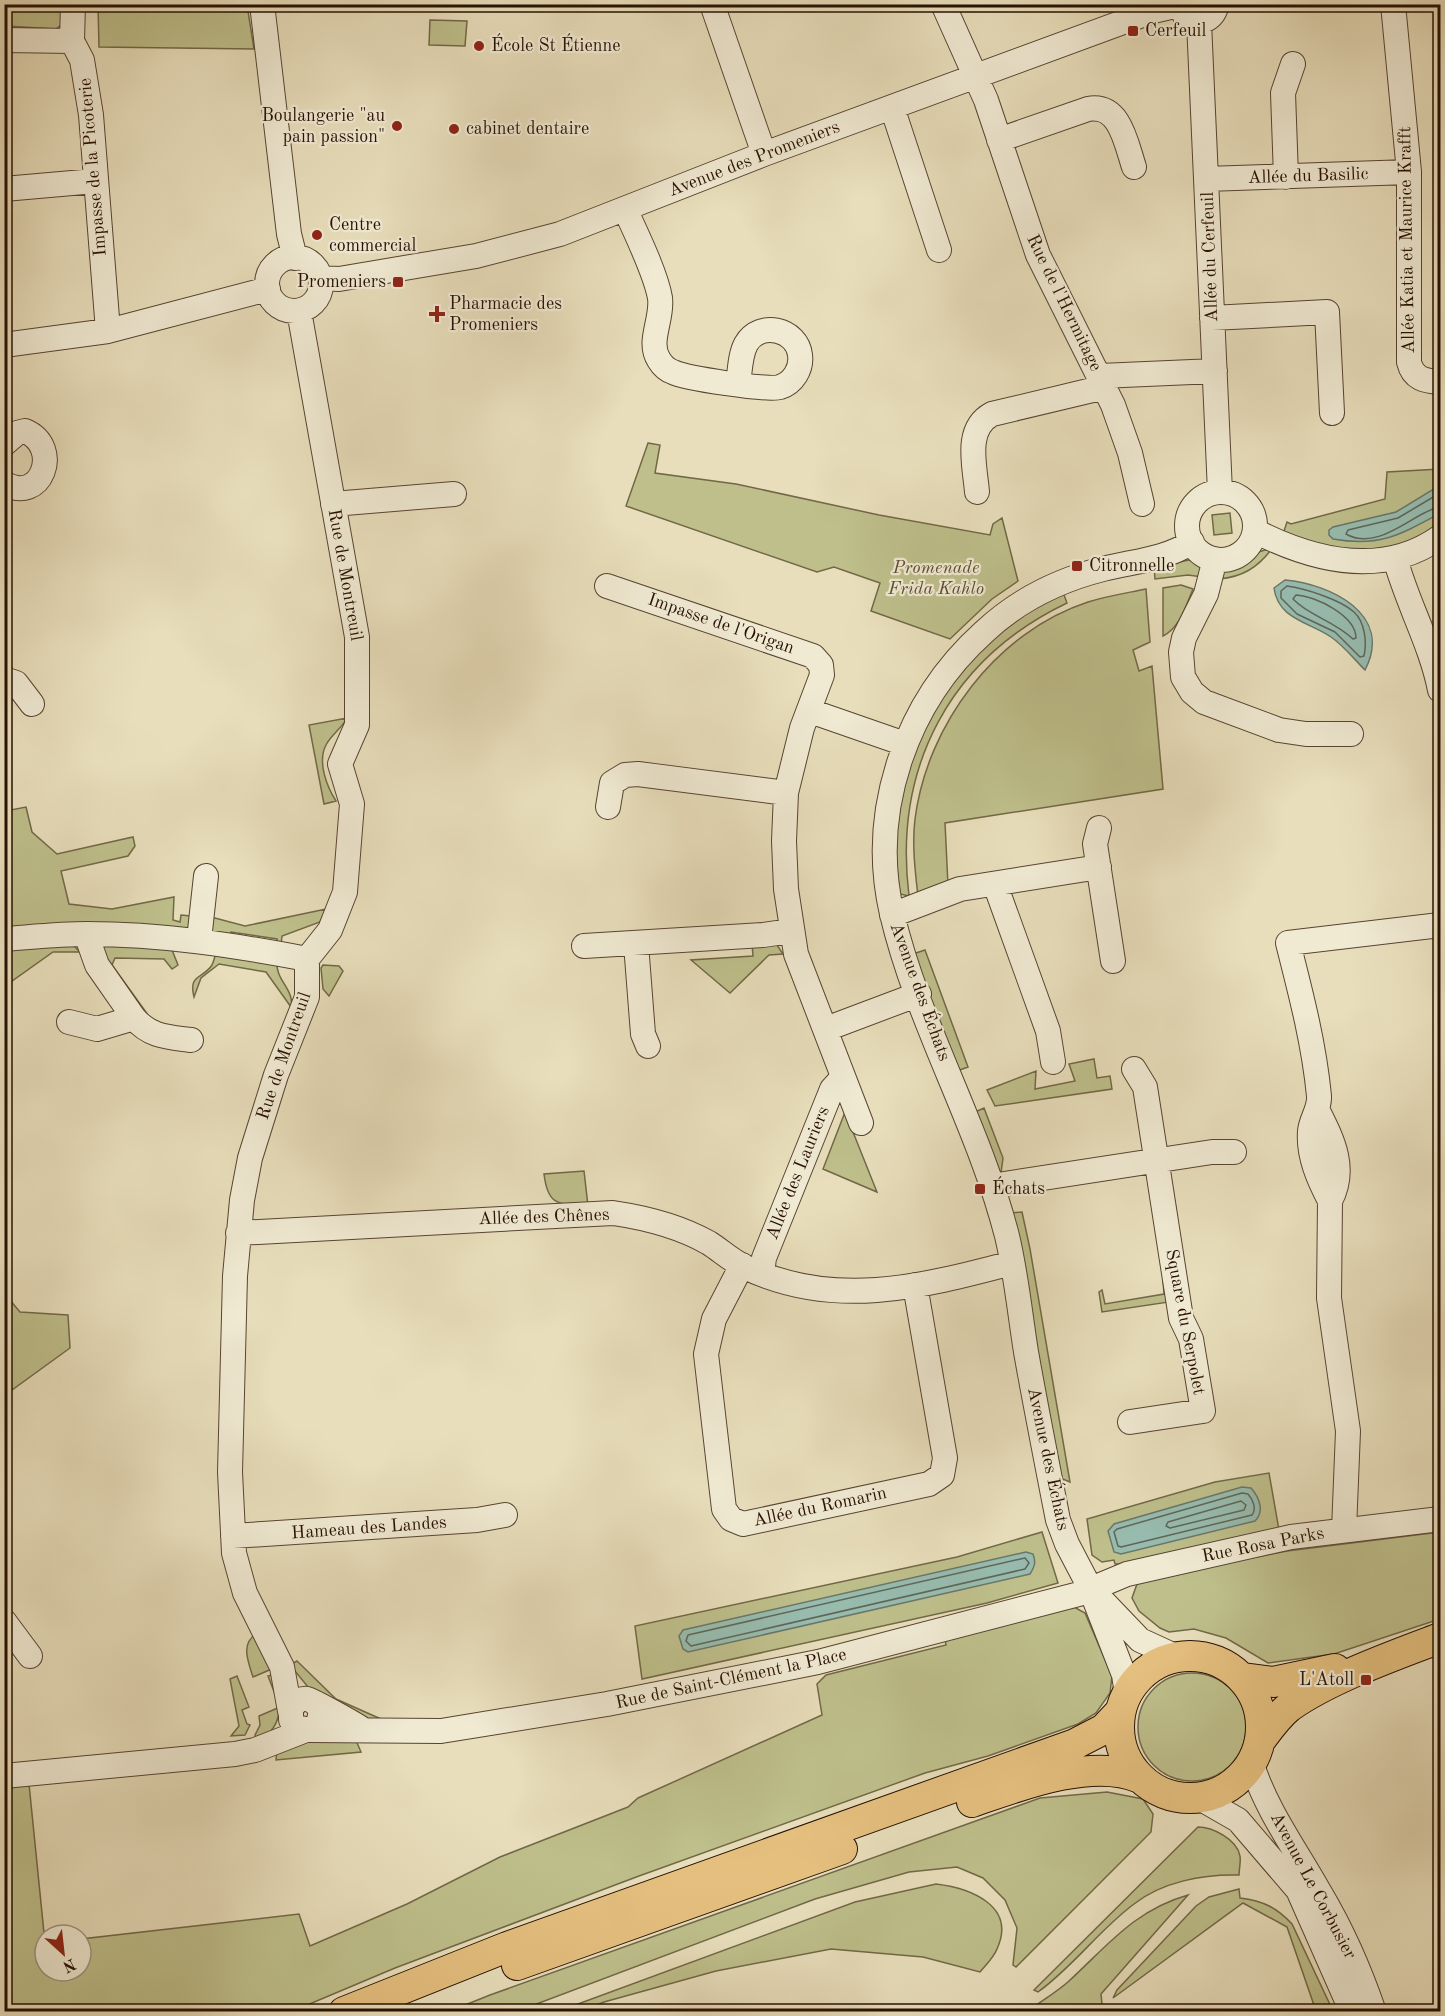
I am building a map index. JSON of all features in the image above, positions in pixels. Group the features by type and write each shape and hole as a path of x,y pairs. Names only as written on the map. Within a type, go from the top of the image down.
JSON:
{"main road":[{"path":"398,2012 495,1973 1041,1780 1094,1771 1124,1772 1171,1795 1198,1797 1232,1784 1278,1717 1300,1700 1396,1654 1440,1638"},
{"path":"1243,1678 1273,1682 1396,1654"},
{"path":"344,2012 507,1947 1075,1744 1104,1729 1147,1672 1179,1658 1212,1660 1235,1671 1243,1678 1256,1699 1262,1726 1256,1750"},
{"path":"1123,1703 1119,1742 1140,1778"}],"street":[{"name":"Impasse de la Picoterie","path":"73,4 72,41 81,60 87,87 108,331"},
{"path":"262,4 288,226 295,258"},
{"path":"712,4 764,154"},
{"name":"Rue de l'Hermitage","path":"943,4 976,75 1038,255 1102,381 1130,453 1142,504"},
{"path":"1199,22 1211,17 1217,4"},
{"name":"Allée Katia et Maurice Krafft","path":"1393,4 1409,172 1409,362 1418,377 1440,382"},
{"name":"Avenue des Promeniers","path":"321,278 339,279 499,251 560,234 764,154 1154,12 1179,5 1186,17 1199,22"},
{"name":"Allée du Cerfeuil","path":"1199,22 1220,492"},
{"path":"4,40 72,41"},
{"path":"1286,177 1282,93 1293,64"},
{"path":"891,107 939,250"},
{"path":"999,140 1088,109 1100,108 1111,113 1118,122 1134,167"},
{"name":"Allée du Basilic","path":"1206,179 1409,172"},
{"path":"4,189 95,181"},
{"path":"625,209 659,294 660,314 654,343 660,362 666,368 681,375 738,384"},
{"path":"295,258 311,264 321,278 321,289 317,299 309,307 299,311 290,311 278,306 268,289 269,275 275,266 284,260 295,258"},
{"path":"4,345 108,331 268,289"},
{"name":"Rue de Montreuil","path":"299,311 357,637 358,717 354,734 340,764 352,804 345,892 330,930 313,947 307,959 307,997 276,1075 250,1158 238,1233 231,1359 230,1517 234,1553 245,1593 282,1667 299,1721"},
{"path":"1212,318 1327,312 1332,413"},
{"path":"977,492 974,440 982,421 992,414 1102,381 1215,371"},
{"path":"4,444 17,433 29,433 44,451 46,466 39,479 28,487 15,488 4,483"},
{"path":"1220,492 1234,494 1246,503 1254,516 1255,531 1251,543 1242,552 1232,558 1215,559 1202,553 1192,542 1188,522 1191,511 1204,496 1220,492"},
{"path":"333,504 454,494"},
{"path":"1255,531 1273,540 1333,561 1364,562 1395,558 1440,537"},
{"name":"Avenue des Échats","path":"1123,1703 1124,1675 1090,1588 1067,1544 1058,1520 1007,1237 991,1186 892,915 886,872 886,823 894,779 915,722 940,680 971,644 1004,615 1062,583 1105,568 1162,557 1192,542"},
{"path":"1395,558 1401,582 1436,667 1440,690"},
{"path":"1215,559 1206,594 1184,638 1181,652 1183,677 1192,692 1204,702 1279,730 1306,734 1351,734"},
{"name":"Impasse de l'Origan","path":"607,586 813,656 821,665 822,675"},
{"name":"Allée des Lauriers","path":"822,675 802,728 786,793 784,866 791,931 796,954 861,1123"},
{"path":"4,679 16,683 32,704"},
{"path":"810,711 905,744"},
{"path":"608,807 612,783 625,776 638,774 786,793"},
{"path":"1099,828 1095,840 1113,961"},
{"path":"892,915 960,889 1099,867"},
{"path":"199,940 206,876"},
{"path":"995,884 1048,1031 1053,1062"},
{"path":"1344,1530 1348,1431 1329,1298 1330,1201 1311,1155 1310,1129 1318,1112 1319,1099 1311,1032 1288,944 1440,925"},
{"path":"584,946 791,931"},
{"path":"4,939 86,934 199,940 307,959"},
{"path":"86,934 97,964 143,1028 153,1033 191,1040"},
{"path":"636,944 643,1034 648,1046"},
{"path":"826,1029 919,994"},
{"path":"69,1022 97,1029 134,1018"},
{"path":"1134,1069 1145,1087 1157,1160"},
{"name":"Allée des Lauriers","path":"752,1269 764,1258 832,1089 843,1077"},
{"path":"991,1186 1212,1152 1234,1152"},
{"name":"Square du Serpolet","path":"1130,1422 1203,1411 1191,1339 1181,1318 1157,1160"},
{"name":"Allée des Chênes","path":"238,1233 613,1214 671,1225 710,1244 752,1269 799,1287 828,1292 869,1291 915,1285 1012,1263"},
{"name":"Allée du Romarin","path":"752,1269 710,1330 706,1367 724,1509 731,1519 743,1524 929,1484 942,1475 945,1458 915,1285"},
{"name":"Hameau des Landes","path":"233,1536 477,1520 505,1515"},
{"name":"Rue Rosa Parks","path":"1090,1588 1127,1574 1292,1537 1440,1519"},
{"name":"Avenue des Échats","path":"1090,1588 1140,1640 1179,1658"},
{"name":"Rue de Saint-Clément la Place","path":"4,1776 235,1754 267,1746 299,1721 354,1732 464,1729 670,1692 841,1657 1060,1599 1090,1588"},
{"path":"4,1621 30,1656"},
{"name":"Rue de Montreuil","path":"282,1667 314,1702"},
{"name":"Rue de Saint-Clément la Place","path":"299,1721 299,1700 314,1702 364,1730"},
{"name":"Avenue Le Corbusier","path":"1256,1750 1257,1780 1292,1850 1335,1921 1374,2012"},
{"name":"Avenue Le Corbusier","path":"1198,1797 1238,1820 1298,1890 1352,2012"}],"green space":[{"path":"4,5 64,5 61,25 56,29 5,26"},
{"path":"98,5 247,5 254,49 99,47"},
{"path":"430,20 467,21 465,46 429,45"},
{"name":"Promenade Frida Kahlo","path":"648,443 660,445 655,473 736,484 879,515 990,535 993,524 1002,518 1018,581 992,599 950,639 871,611 880,583 834,567 817,572 626,506"},
{"path":"1440,469 1440,525 1408,544 1352,553 1283,534 1287,522 1291,524 1385,499 1387,472"},
{"path":"1230,513 1232,533 1214,535 1212,515"},
{"path":"1271,550 1260,562 1248,570 1235,576 1219,579 1224,569 1243,564 1255,553"},
{"path":"1194,559 1203,567 1202,577 1188,575 1155,579 1154,567"},
{"path":"1181,585 1193,589 1178,622 1163,636 1163,588"},
{"path":"1146,589 1150,642 1133,650 1139,671 1152,666 1163,789 945,823 948,885 918,896 914,838 922,784 934,750 951,717 972,686 996,659 1024,635 1055,616 1088,602"},
{"path":"1063,592 1067,603 1026,626 991,654 961,686 938,722 921,761 910,804 906,849 909,896 900,894 894,843 907,762 943,690 1002,628"},
{"path":"347,718 328,741 323,752 324,774 336,801 324,804 309,725"},
{"path":"26,807 32,832 57,854 133,837 135,846 128,856 61,871 69,904 112,909 174,897 173,920 180,922 181,915 191,916 188,929 5,930 5,811"},
{"path":"326,909 320,922 282,936 281,945 277,945 277,939 231,932 229,937 214,935 210,930 210,919 215,918 245,926"},
{"path":"775,942 783,954 769,955 730,993 691,960 753,956 752,943"},
{"path":"105,944 172,950 178,965 172,969 164,959 115,958 112,965 156,1026 150,1024 99,949"},
{"path":"73,945 80,952 53,952 5,986 5,946"},
{"path":"925,950 968,1067 957,1071 913,954"},
{"path":"217,951 277,961 279,974 290,995 291,1007 266,972 219,964 201,978 194,997 195,980 212,965"},
{"path":"323,965 339,966 343,971 329,996 323,989 321,968"},
{"path":"1094,1059 1097,1078 1110,1076 1112,1089 995,1106 987,1090 1036,1071 1035,1089 1075,1081 1069,1064"},
{"path":"984,1108 1003,1158 1001,1173 998,1172 973,1113"},
{"path":"845,1112 877,1192 823,1169"},
{"path":"584,1171 588,1206 562,1204 548,1193 544,1174"},
{"path":"1022,1212 1070,1482 1058,1477 1011,1213"},
{"path":"1163,1280 1169,1302 1102,1312 1099,1292 1102,1290 1105,1304 1164,1294"},
{"path":"4,1293 20,1312 68,1315 70,1348 5,1395"},
{"path":"1269,1473 1279,1530 1119,1564 1115,1564 1114,1560 1102,1562 1092,1555 1087,1519 1215,1482"},
{"path":"1042,1532 1058,1583 987,1603 642,1679 635,1626 957,1557"},
{"path":"1440,1532 1440,1619 1334,1654 1268,1663 1226,1638 1194,1629 1169,1632 1160,1628 1139,1611 1132,1598 1137,1584 1143,1579 1287,1551"},
{"path":"1074,1607 1085,1613 1112,1676 1110,1693 1096,1713 1078,1724 988,1756 925,1773 639,1876 395,1968 293,2011 5,2012 5,1776 28,1774 43,1923 33,1923 33,1983 93,1983 93,1938 299,1914 310,1946 407,1904 500,1857 628,1807 638,1798 822,1715 817,1684 826,1675 946,1645 945,1639"},
{"path":"257,1633 274,1668 253,1677 247,1648 252,1637"},
{"path":"297,1661 336,1699 381,1719 357,1719 308,1687 290,1665"},
{"path":"1192,1673 1213,1677 1231,1688 1242,1706 1246,1727 1242,1748 1231,1766 1213,1777 1192,1781 1171,1777 1153,1766 1142,1748 1138,1727 1142,1706 1153,1688 1171,1677"},
{"path":"276,1674 279,1695 279,1705 268,1676"},
{"path":"237,1676 249,1707 242,1710 247,1724 250,1725 245,1735 231,1736 239,1726 230,1679"},
{"path":"279,1707 273,1729 257,1742 255,1735 260,1725 259,1716"},
{"path":"355,1738 361,1752 276,1760 277,1749 284,1743"},
{"path":"1107,1792 1143,1799 1153,1814 1151,1832 1016,1967 1013,1965 1017,1928 1005,1900 983,1878 957,1867 909,1872 815,1899 518,2011 450,2011 1040,1798"},
{"path":"1198,1827 1217,1832 1234,1844 1240,1856 1239,1875 1197,1878 1170,1885 1145,1896 1121,1914 1051,1982 1038,1992 1034,1990"},
{"path":"936,1884 975,1895 995,1910 1001,1921 1001,1934 997,1949 980,1972 923,1957 831,1949 716,1971 604,2002 581,2011 559,2011 855,1902"},
{"path":"1239,1889 1240,1898 1269,1906 1292,1924 1333,2011 1316,2011 1287,1927 1243,1903 1113,1998 1117,1990 1196,1906 1209,1897"},
{"path":"1188,1895 1101,1994 1102,2004 1107,2011 1041,2011 1035,2006 1065,1985 1137,1919"}],"water":[{"path":"1437,487 1440,488 1440,510 1437,515 1411,529 1387,538 1363,542 1333,539 1329,535 1329,530 1333,527 1396,512"},
{"path":"1285,580 1321,588 1338,595 1364,618 1371,633 1372,650 1365,670 1335,640 1296,618 1282,607 1274,588"},
{"path":"1242,1487 1251,1488 1258,1500 1260,1513 1255,1521 1121,1554 1114,1552 1108,1531 1114,1524"},
{"path":"1026,1552 1033,1554 1034,1559 1034,1566 1030,1574 688,1652 683,1649 679,1636 683,1630"}],"place":[{"name":"Cerfeuil","path":"1133,31"},
{"name":"École St Étienne","path":"479,46"},
{"name":"Boulangerie \"au pain passion\"","path":"397,126"},
{"name":"cabinet dentaire","path":"454,129"},
{"name":"Centre commercial","path":"317,235"},
{"name":"Promeniers","path":"398,282"},
{"name":"Pharmacie des Promeniers","path":"437,314"},
{"name":"Citronnelle","path":"1077,566"},
{"name":"Échats","path":"980,1189"},
{"name":"L'Atoll","path":"1366,1680"}]}
